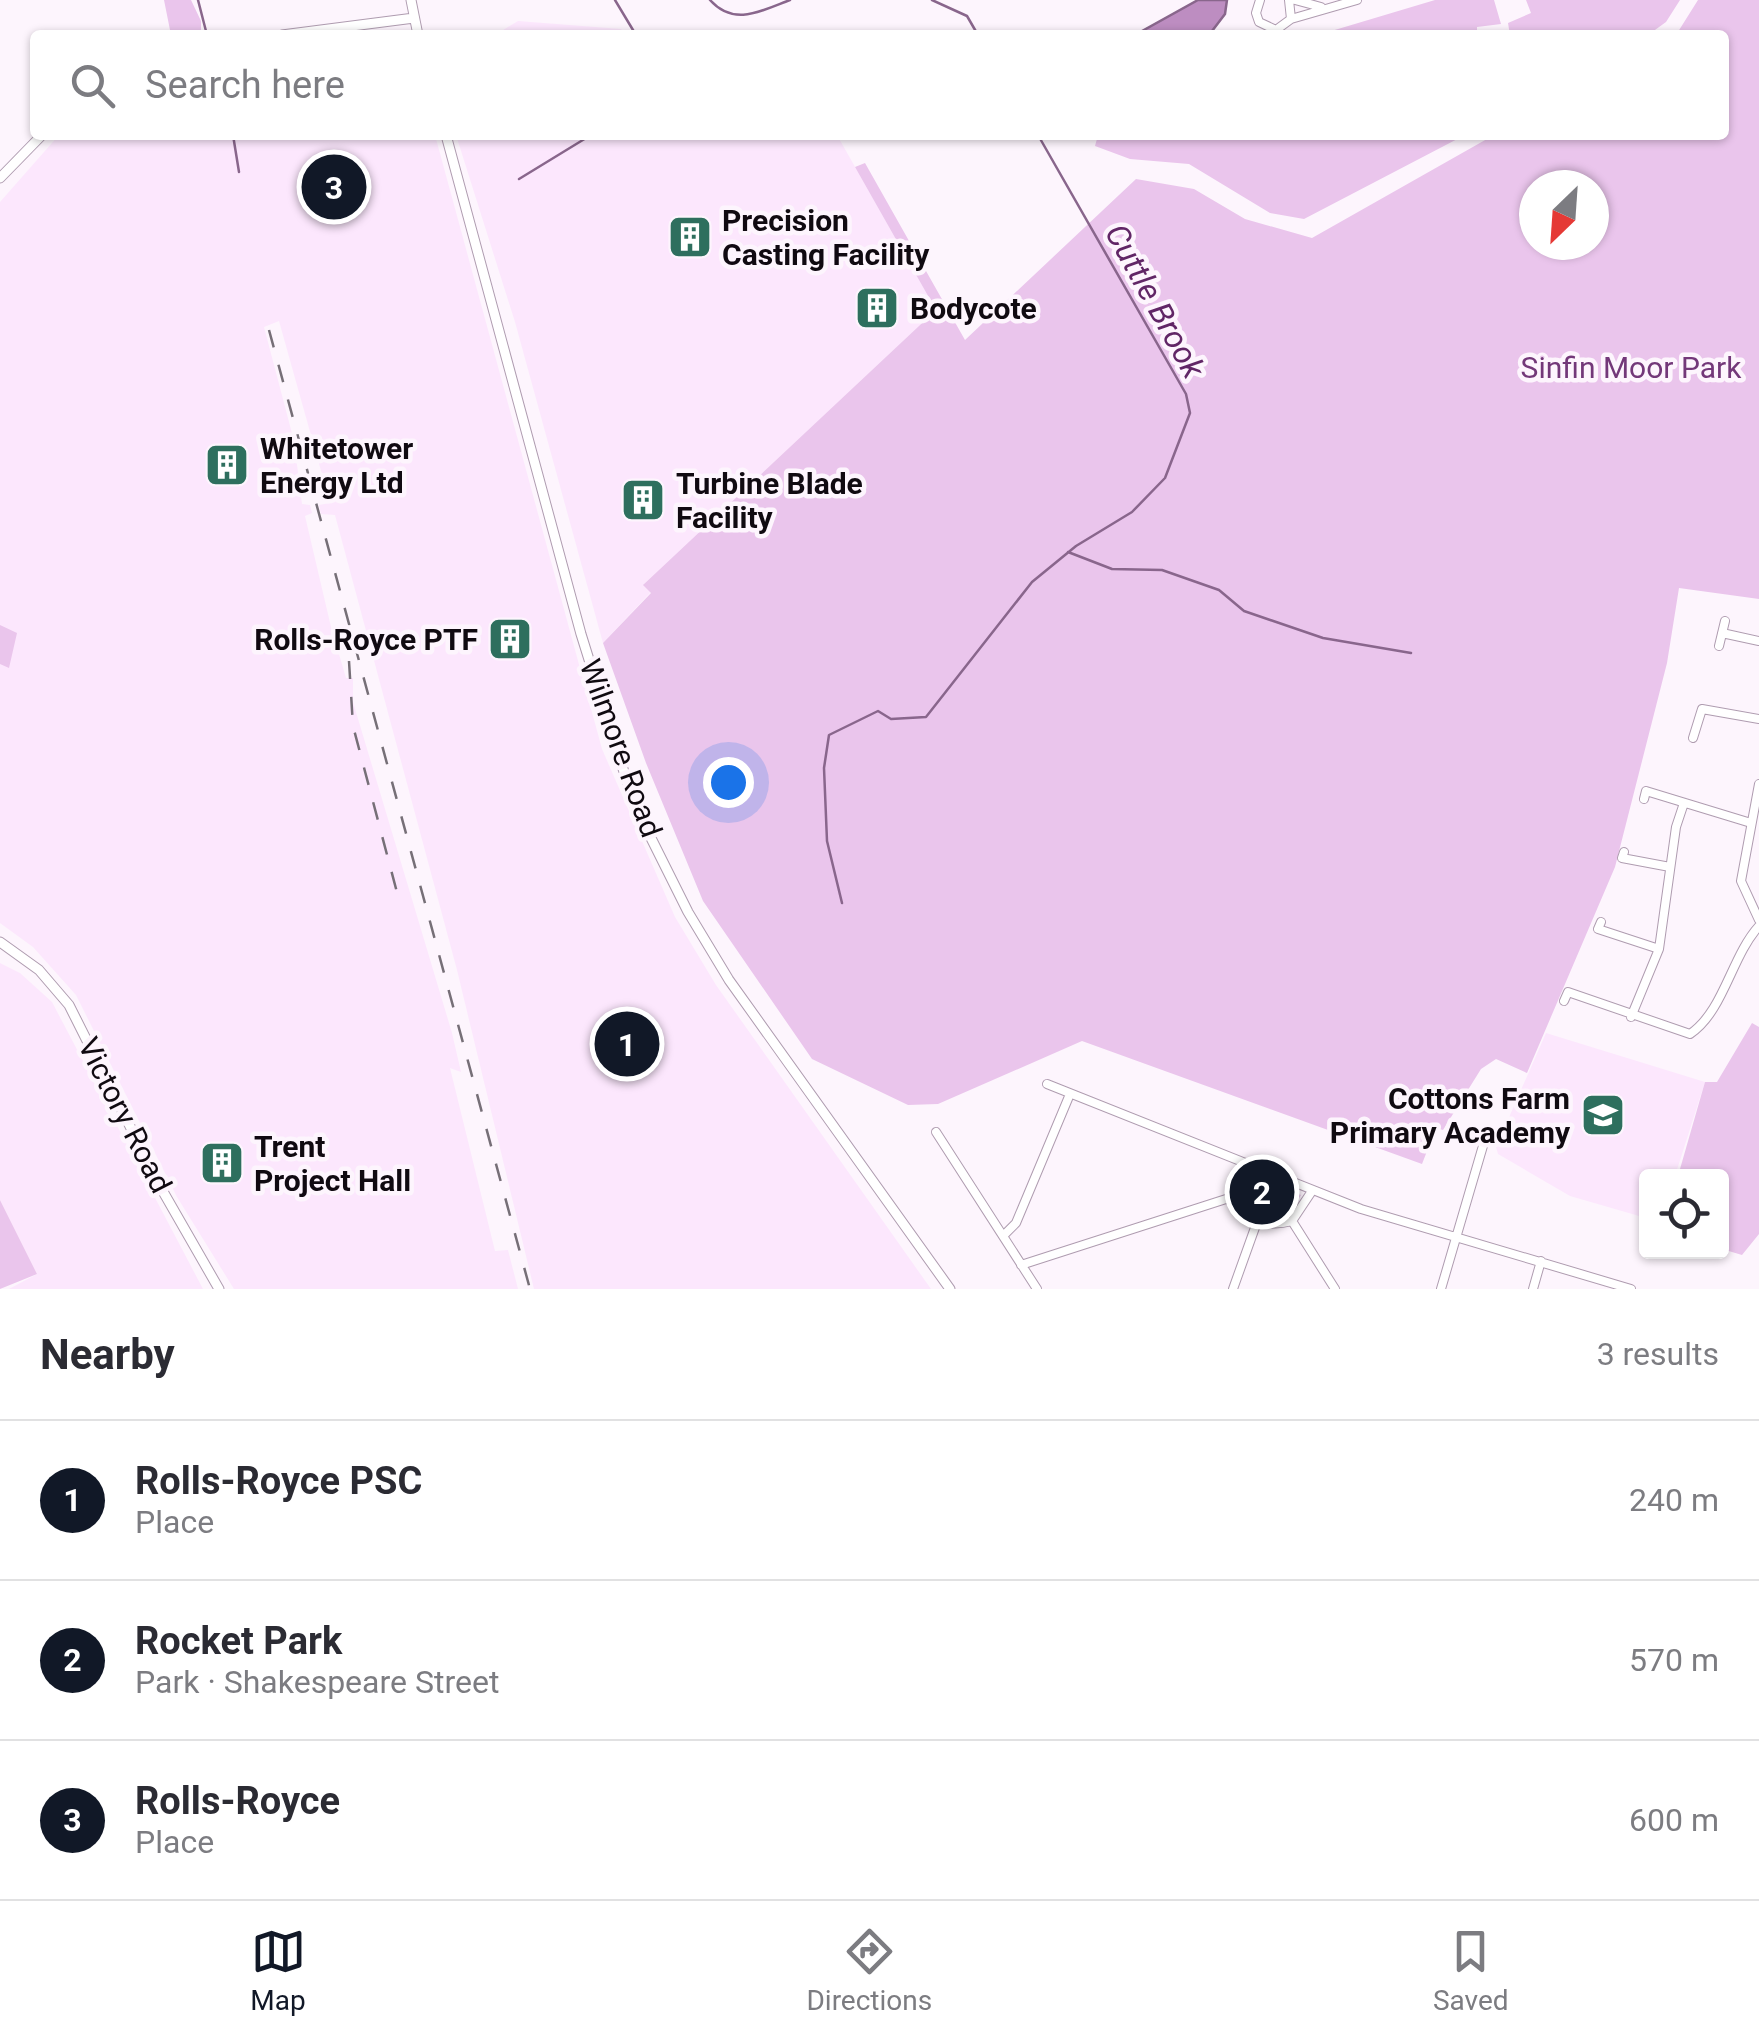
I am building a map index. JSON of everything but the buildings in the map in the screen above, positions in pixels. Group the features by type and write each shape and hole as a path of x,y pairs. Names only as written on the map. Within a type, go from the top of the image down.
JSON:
{"street":[{"path":"410,0 417,30"},
{"path":"1292,19 1292,0 1321,8"},
{"path":"1257,3 1256,18 1266,28 1281,29 1292,19 1357,0"},
{"path":"321,30 414,18"},
{"path":"0,178 37,140"},
{"name":"Wilmore Road","path":"447,140 581,634 634,804 688,912 729,980 950,1289"},
{"path":"1719,646 1725,621"},
{"path":"1722,634 1759,642"},
{"path":"1693,738 1702,709 1759,719"},
{"path":"1564,1001 1568,992 1631,1017 1690,1034 1704,1026 1744,942 1759,923 1741,880 1759,784"},
{"path":"1644,799 1646,791 1750,828"},
{"path":"1631,1017 1659,950 1670,867 1684,804"},
{"path":"1624,852 1622,858 1670,867"},
{"path":"1601,922 1598,929 1659,950"},
{"name":"Victory Road","path":"0,942 39,970 69,1006 173,1211 219,1289"},
{"path":"0,952 16,954"},
{"path":"1047,1084 1312,1192 1631,1289"},
{"path":"1003,1236 1016,1223 1070,1094"},
{"path":"936,1132 1037,1289"},
{"path":"1441,1289 1485,1139"},
{"path":"1021,1265 1226,1200 1236,1201 1258,1222 1273,1226 1292,1221 1312,1192"},
{"path":"1292,1221 1335,1289"},
{"path":"1234,1289 1258,1222"},
{"path":"1533,1289 1541,1262"}],"shaded area":[{"path":"1198,0 1227,0 1225,14 1213,30 1144,30"},
{"path":"518,21 622,30 503,30"},
{"path":"55,140 436,140 602,749 675,917 716,985 931,1289 534,1289 457,970 335,515 321,514 319,505 330,503 279,321 264,327 294,441 302,504 310,505 312,513 305,516 331,627 346,678 353,678 353,702 452,1033 461,1072 450,1068 495,1251 508,1250 518,1289 234,1289 177,1197 76,995 33,947 0,923 0,202"},
{"path":"458,140 840,140 936,310 644,584 651,592 603,643 515,322"},
{"path":"0,963 20,973 52,1002 203,1289 9,1289 37,1274 0,1200"},
{"name":"Cottons Farm Primary Academy","path":"1546,1033 1705,1082 1677,1169 1639,1169 1639,1216 1570,1196 1498,1154 1496,1147"}],"green space":[{"path":"164,0 191,0 201,30 170,30"},
{"path":"1435,0 1494,0 1501,24 1477,30 1335,30"},
{"path":"1526,0 1680,0 1666,22 1655,30 1509,30 1508,23 1531,13"},
{"name":"Sinfin Moor Park","path":"1698,0 1759,0 1759,599 1679,588 1667,663 1615,867 1527,1073 1496,1059 1481,1069 1443,1130 1436,1128 1422,1164 1082,1041 938,1104 908,1105 812,1059 703,901 646,763 603,643 651,593 643,585 936,310 855,167 865,163 965,340 1136,179 1194,189 1245,219 1312,238 1485,140 1729,140 1729,30 1679,30"},
{"path":"1097,140 1455,140 1304,219 1270,213 1189,164 1130,159 1095,146"},
{"path":"0,625 17,633 9,668 0,664"},
{"path":"1752,1023 1759,1027 1759,1234 1742,1255 1729,1251 1729,1169 1680,1169 1705,1082 1717,1082"},
{"path":"1232,1169 1301,1195 1288,1215 1266,1217 1225,1190"},
{"path":"0,1200 37,1274 0,1289"}],"waterway":[{"path":"198,0 206,30"},
{"path":"615,0 633,30"},
{"name":"Cuttle Brook","path":"710,0 738,15 790,0"},
{"name":"Cuttle Brook","path":"932,0 967,16 975,30"},
{"path":"234,140 239,172"},
{"path":"519,179 583,140"},
{"name":"Cuttle Brook","path":"842,903 827,841 824,768 829,735 878,711 891,719 926,717 1032,582 1076,546 1132,512 1165,478 1190,413 1186,394 1041,140"},
{"path":"1068,552 1112,569 1162,570 1219,590 1244,611 1323,638 1411,653"}],"railway":[{"path":"269,330 530,1289"},
{"path":"349,661 353,726 399,900"}],"place":[{"name":"Rolls-Royce","path":"334,187"},
{"name":"Precision Casting Facility","path":"690,237"},
{"name":"Bodycote","path":"877,308"},
{"name":"Whitetower Energy Ltd","path":"227,465"},
{"name":"Turbine Blade Facility","path":"643,500"},
{"name":"Rolls-Royce PTF","path":"510,639"},
{"name":"Rolls-Royce PSC","path":"627,1044"},
{"name":"Cottons Farm Primary Academy","path":"1603,1115"},
{"name":"Trent Project Hall","path":"222,1163"},
{"name":"Rocket Park","path":"1262,1192"}]}
